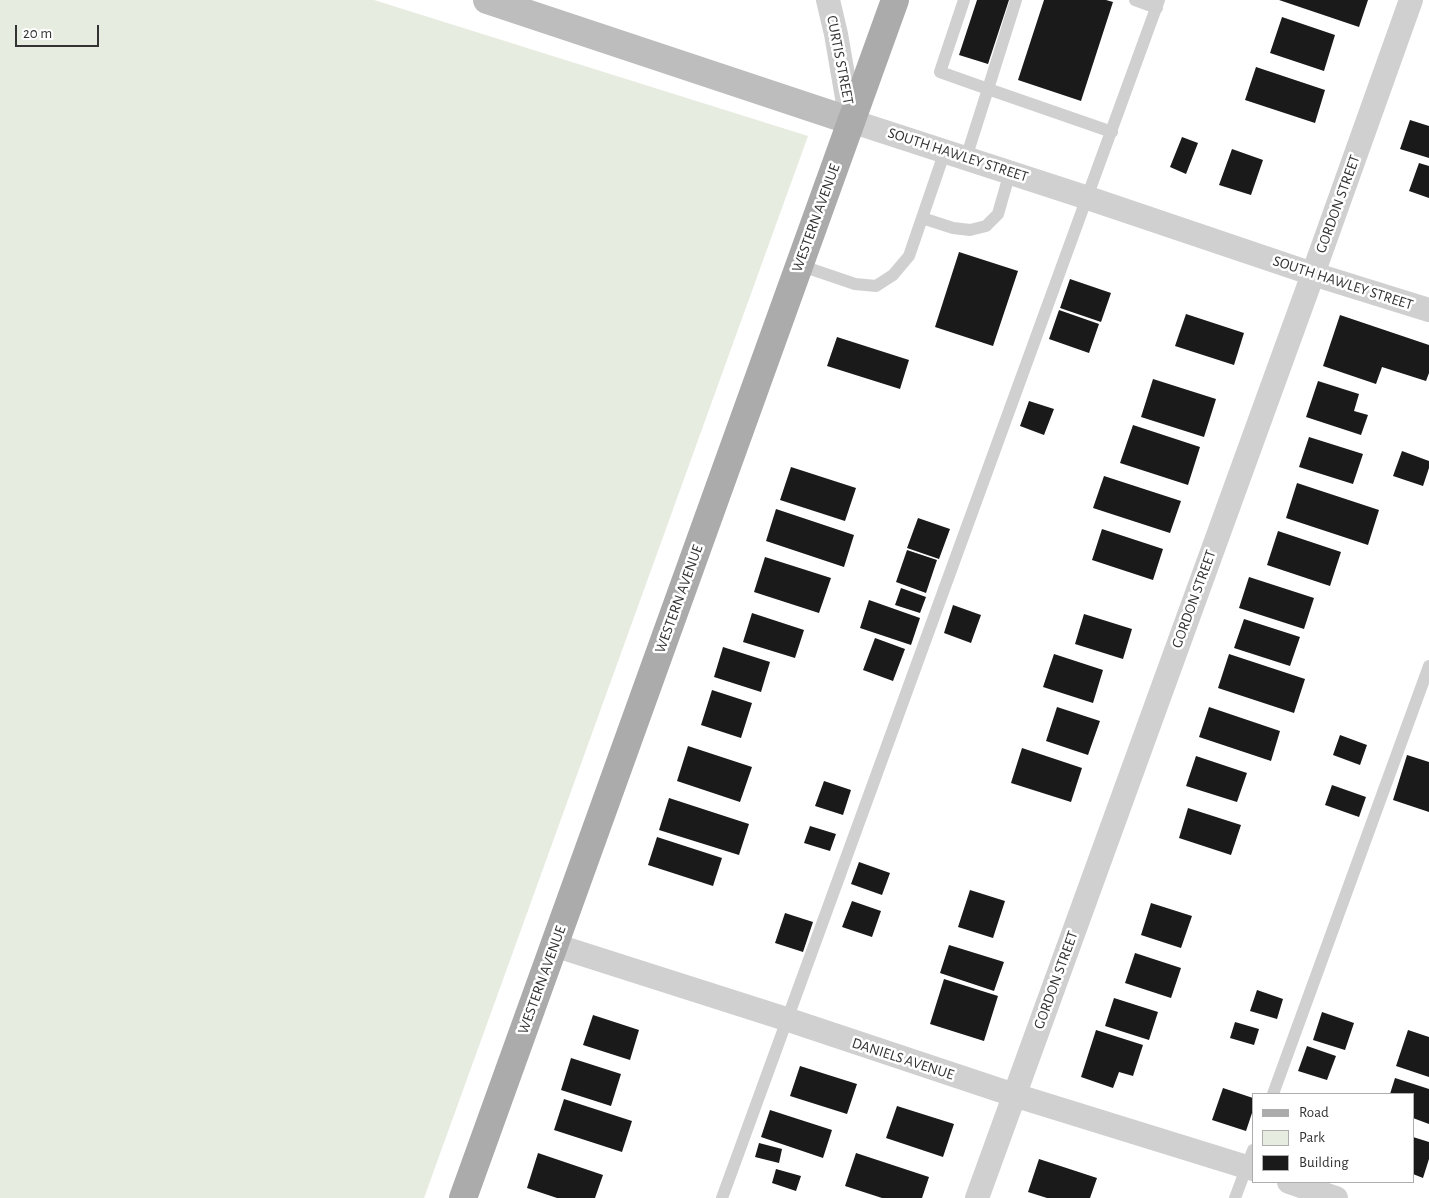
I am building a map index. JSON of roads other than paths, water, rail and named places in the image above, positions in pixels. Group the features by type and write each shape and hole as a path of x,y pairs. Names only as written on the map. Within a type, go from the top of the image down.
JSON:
{"main road":[{"name":"WESTERN AVENUE","path":"463,1198 895,0"}],"street":[{"name":"SOUTH HAWLEY STREET","path":"487,0 1313,274 1429,310"},
{"name":"CURTIS STREET","path":"828,0 851,120"},
{"name":"GORDON STREET","path":"976,1198 1411,0"},
{"name":"DANIELS AVENUE","path":"554,945 1014,1095 1251,1162"},
{"path":"1292,1183 1336,1198"}],"lane":[{"path":"964,0 940,72 1112,132"},
{"path":"799,265 855,284 876,286 893,276 909,256 922,218 988,89 1016,0"},
{"path":"722,1198 1158,4 1135,0"},
{"path":"922,218 953,228 970,230 986,226 998,214 1010,172"},
{"path":"1273,1093 1429,666"},
{"path":"1235,1198 1251,1162"}]}
